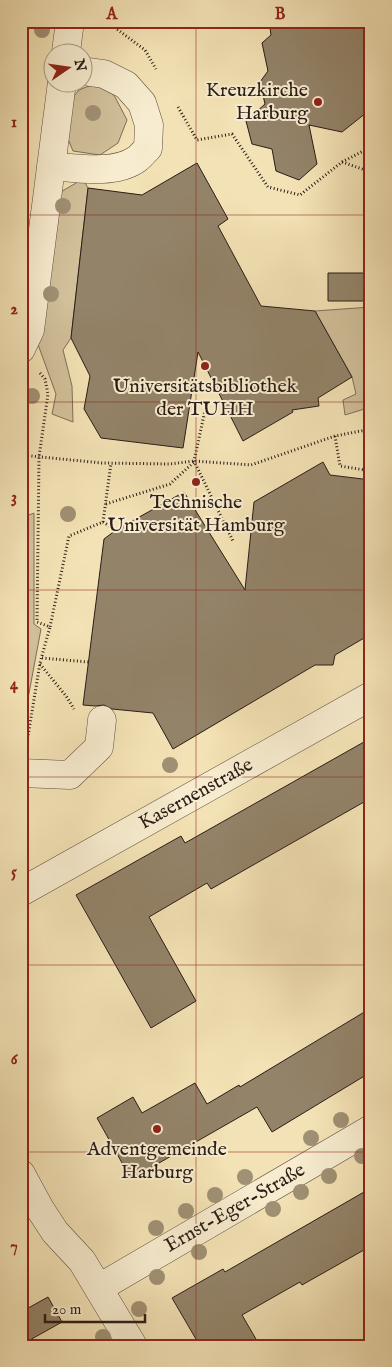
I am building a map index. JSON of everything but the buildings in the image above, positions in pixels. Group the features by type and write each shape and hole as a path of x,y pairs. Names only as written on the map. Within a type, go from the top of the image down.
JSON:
{"street":[{"path":"67,42 70,21"},
{"path":"51,166 96,170 117,167 135,160 148,148 149,125 142,103 126,85 104,74 92,72"},
{"path":"28,358 61,92"},
{"name":"Kasernenstraße","path":"21,892 371,696"},
{"path":"21,773 70,776 99,747 102,720"},
{"name":"Ernst-Eger-Straße","path":"99,1288 371,1129"},
{"path":"21,1174 30,1215 55,1232 82,1261 133,1346"}],"path":[{"path":"197,140 232,134 268,187 300,195 342,162 371,147"},
{"path":"342,162 371,172"},
{"path":"28,358 45,379 48,394 40,456 38,622 50,627"},
{"path":"106,504 170,484 194,461 206,406"},
{"path":"21,455 111,463 170,464 194,461 251,465 335,436 371,429"},
{"path":"335,436 340,466 371,471"},
{"path":"194,461 233,541"},
{"path":"103,522 111,463"},
{"path":"29,725 40,663 50,627 69,536 103,522"},
{"path":"103,522 116,530"},
{"path":"42,658 88,662"},
{"path":"40,663 66,696"}],"shaded area":[{"path":"94,84 114,95 127,120 118,143 100,155 73,151 66,134 70,101 77,92 92,92 92,85"},
{"path":"83,179 88,188 71,338 63,350 72,386 73,422 52,414 56,394 36,339 57,194"},
{"path":"371,307 371,407 345,415 343,400 356,394 352,377 315,311"},
{"path":"34,513 34,624 41,629 21,736 21,543 24,517"}],"place":[{"name":"Kreuzkirche Harburg","path":"318,102"},
{"name":"Universitätsbibliothek der TUHH","path":"205,366"},
{"name":"Technische Universität Hamburg","path":"196,482"},
{"name":"Adventgemeinde Harburg","path":"157,1129"}]}
